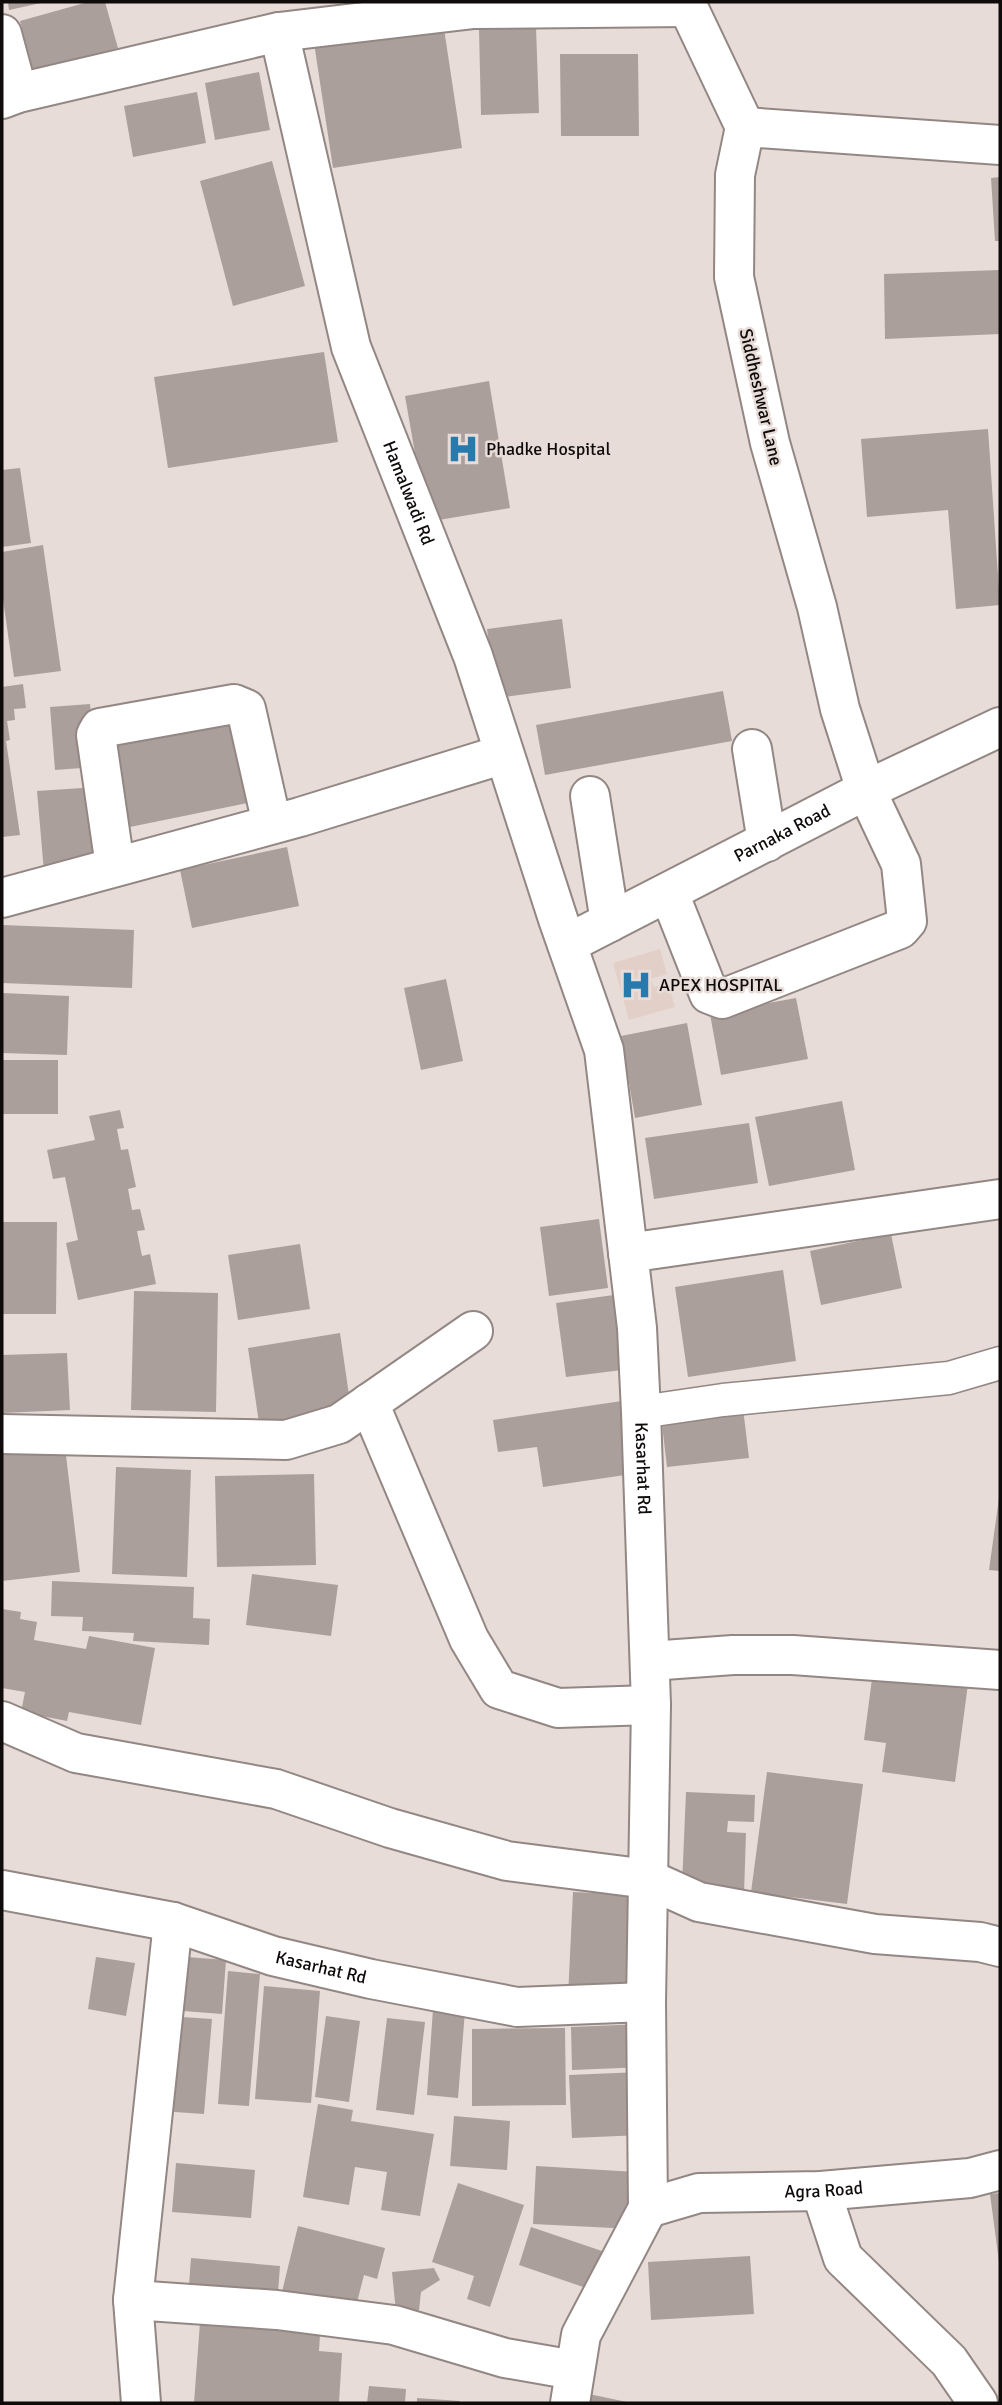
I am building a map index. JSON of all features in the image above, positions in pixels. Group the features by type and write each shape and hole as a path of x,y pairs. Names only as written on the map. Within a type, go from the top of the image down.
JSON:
{"street":[{"path":"2,34 10,96 295,21 474,9 689,4 745,127 1000,145"},
{"name":"Hamalwadi Rd","path":"295,21 351,346 472,656 567,944"},
{"name":"Siddheshwar Lane","path":"669,893 709,994 722,999 900,929 906,921 901,864 866,790 840,709 817,607 770,443 734,277 735,175 745,127"},
{"path":"115,866 96,735 100,728 234,704 246,709 272,824"},
{"name":"Parnaka Road","path":"567,944 866,790 1000,727"},
{"path":"752,749 766,842"},
{"path":"2,898 272,824 504,754"},
{"path":"590,796 610,922"},
{"name":"Kasarhat Rd","path":"567,944 604,1049 637,1328 651,1705 646,2002 648,2208"},
{"path":"628,1253 1000,1199"},
{"path":"2,1434 286,1440 339,1424 473,1331"},
{"path":"641,1412 723,1400 950,1378 1000,1363"},
{"path":"369,1403 469,1639 499,1689 558,1708 651,1705"},
{"path":"650,1661 793,1654 1000,1670"},
{"path":"2,1721 76,1753 276,1789 390,1828 507,1861 648,1878 699,1902 875,1934 980,1942 1000,1947"},
{"name":"Kasarhat Rd","path":"2,1890 173,1922 273,1956 371,1979 517,2007 646,2002"},
{"path":"137,2403 133,2300 173,1922"},
{"name":"Agra Road","path":"648,2208 699,2193 821,2191 970,2178 1000,2170"},
{"path":"821,2191 843,2258 949,2361 978,2403"},
{"path":"133,2300 277,2310 394,2325 505,2358 572,2387 582,2335 648,2208"}],"shaded area":[{"name":"APEX HOSPITAL","path":"660,949 667,974 651,979 654,987 668,983 675,1007 629,1020 613,963"}],"building":[{"path":"8,2 41,2 41,3 9,10"},
{"path":"88,2 105,2 118,48 33,71 20,21"},
{"path":"443,22 462,148 333,168 314,43"},
{"path":"536,27 539,113 481,115 479,29"},
{"path":"560,54 638,54 639,136 561,136"},
{"path":"259,72 270,130 215,140 205,83"},
{"path":"197,92 206,143 133,157 124,106"},
{"path":"272,161 305,286 233,306 200,181"},
{"path":"1000,177 1000,241 995,241 991,178"},
{"path":"1000,270 1000,334 885,339 884,274"},
{"path":"324,352 338,442 168,468 154,377"},
{"path":"489,381 510,508 427,522 405,396"},
{"path":"988,429 1000,605 956,609 948,510 867,517 861,439"},
{"path":"20,468 31,543 2,547 2,470"},
{"path":"43,545 61,671 14,677 2,592 2,552"},
{"path":"562,619 571,688 496,698 487,629"},
{"path":"23,684 26,708 14,709 15,720 7,721 10,740 6,741 20,835 2,837 2,687"},
{"path":"723,691 732,741 545,775 536,725"},
{"path":"90,704 95,767 55,770 50,707"},
{"path":"238,708 262,800 125,828 107,735"},
{"path":"97,787 103,867 44,872 37,791"},
{"path":"287,847 299,906 192,928 180,870"},
{"path":"2,925 134,930 132,988 2,983"},
{"path":"446,979 463,1061 421,1070 404,988"},
{"path":"2,993 69,996 67,1055 2,1053"},
{"path":"796,998 808,1059 721,1075 710,1014"},
{"path":"687,1023 702,1105 635,1118 621,1036"},
{"path":"2,1060 58,1060 58,1114 2,1114"},
{"path":"842,1101 855,1170 769,1186 755,1117"},
{"path":"120,1110 124,1128 117,1129 121,1150 128,1149 136,1187 128,1189 132,1210 140,1209 145,1230 137,1231 142,1256 150,1254 156,1284 78,1300 66,1243 78,1240 65,1177 53,1179 47,1150 95,1140 89,1116"},
{"path":"749,1123 758,1183 654,1199 645,1138"},
{"path":"599,1219 608,1288 549,1296 540,1227"},
{"path":"2,1222 57,1222 56,1314 2,1314"},
{"path":"891,1234 902,1288 821,1305 810,1251"},
{"path":"300,1244 310,1309 238,1320 228,1255"},
{"path":"783,1270 796,1361 688,1377 675,1287"},
{"path":"134,1291 218,1293 216,1412 131,1410"},
{"path":"621,1294 630,1369 566,1377 556,1303"},
{"path":"340,1333 351,1409 259,1423 248,1348"},
{"path":"67,1353 70,1410 2,1413 2,1355"},
{"path":"622,1401 632,1474 543,1487 537,1447 498,1452 493,1420"},
{"path":"743,1408 749,1458 667,1467 661,1416"},
{"path":"65,1447 80,1572 2,1581 2,1455"},
{"path":"116,1467 191,1470 187,1577 112,1574"},
{"path":"314,1474 316,1565 217,1567 215,1476"},
{"path":"1000,1498 1000,1571 989,1570"},
{"path":"252,1574 338,1585 331,1636 246,1625"},
{"path":"52,1581 194,1587 193,1618 210,1619 209,1645 133,1641 134,1633 82,1631 83,1617 51,1616"},
{"path":"2,1609 21,1612 20,1619 37,1622 34,1640 86,1649 89,1636 155,1648 141,1725 69,1712 67,1721 21,1712 25,1692 2,1688"},
{"path":"873,1671 968,1684 955,1782 882,1772 886,1743 864,1740"},
{"path":"767,1772 863,1784 847,1904 751,1892"},
{"path":"686,1792 755,1795 754,1822 728,1821 727,1832 746,1833 744,1894 682,1885"},
{"path":"573,1892 637,1895 630,2001 568,1997"},
{"path":"174,1956 226,1960 222,2014 170,2010"},
{"path":"96,1957 135,1963 126,2016 88,2009"},
{"path":"228,1971 260,1974 249,2106 218,2104"},
{"path":"264,1986 320,1991 311,2103 255,2099"},
{"path":"433,2009 465,2011 458,2098 427,2095"},
{"path":"167,2016 212,2019 204,2114 160,2111"},
{"path":"326,2016 360,2021 349,2102 315,2097"},
{"path":"387,2018 425,2022 414,2115 376,2110"},
{"path":"643,2024 645,2067 572,2070 571,2027"},
{"path":"565,2028 566,2105 472,2106 472,2029"},
{"path":"640,2072 642,2135 572,2138 569,2075"},
{"path":"318,2104 353,2110 351,2121 434,2134 420,2216 381,2210 387,2172 355,2167 349,2205 303,2197"},
{"path":"454,2116 510,2121 507,2170 450,2166"},
{"path":"176,2163 255,2170 251,2218 172,2212"},
{"path":"536,2166 636,2172 633,2229 533,2224"},
{"path":"458,2183 524,2205 490,2307 467,2299 474,2276 432,2262"},
{"path":"1000,2193 1000,2262 999,2262 990,2194"},
{"path":"298,2226 385,2248 377,2279 364,2275 353,2318 280,2300"},
{"path":"531,2227 602,2251 589,2289 519,2265"},
{"path":"750,2256 754,2314 651,2320 648,2262"},
{"path":"191,2258 280,2266 277,2306 188,2299"},
{"path":"434,2268 440,2280 421,2292 419,2310 396,2312 392,2272"},
{"path":"201,2309 321,2319 319,2351 342,2353 339,2403 194,2403"},
{"path":"369,2386 406,2389 405,2403 367,2403"},
{"path":"584,2393 627,2402 627,2403 582,2403"},
{"path":"417,2398 460,2401 460,2403 417,2403"}],"place":[{"name":"Phadke Hospital","path":"463,449"},
{"name":"APEX HOSPITAL","path":"636,985"}]}
